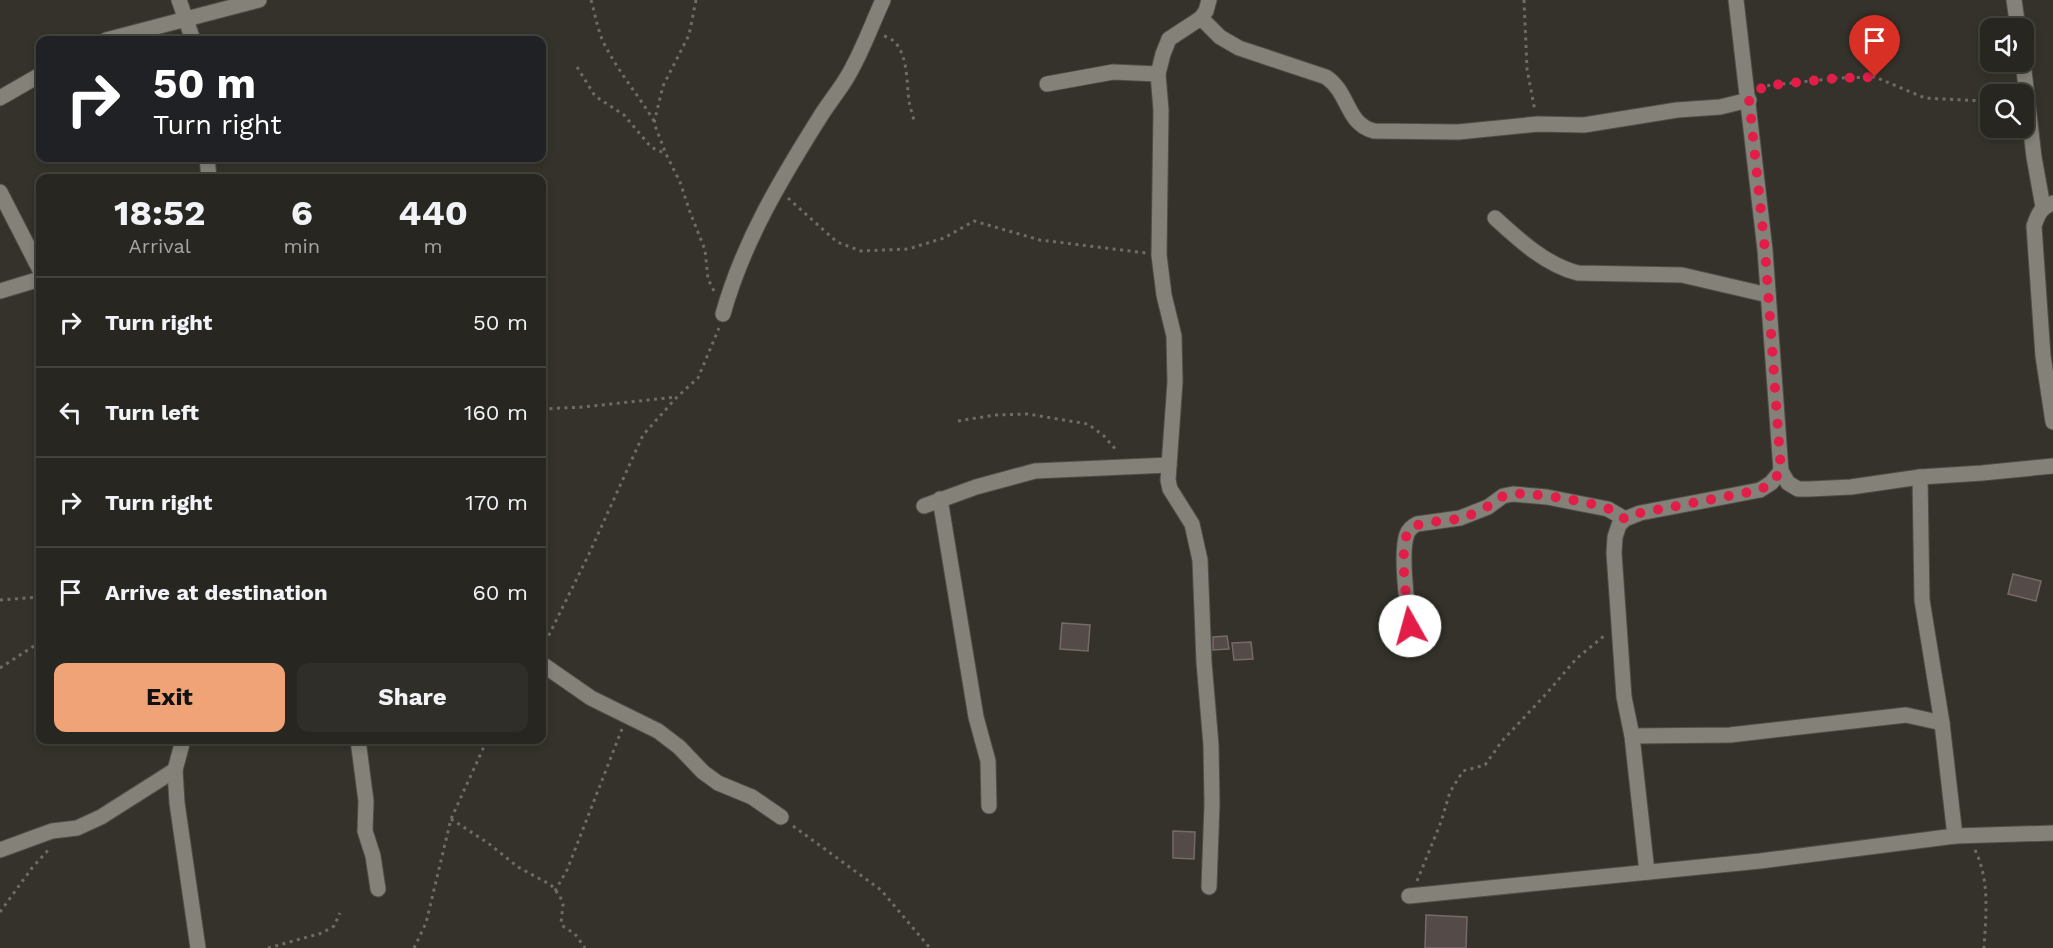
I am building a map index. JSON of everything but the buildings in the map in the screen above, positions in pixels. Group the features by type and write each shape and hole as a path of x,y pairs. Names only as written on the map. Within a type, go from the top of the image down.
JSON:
{"street":[{"path":"179,0 191,36"},
{"path":"123,36 259,0"},
{"path":"723,314 731,285 748,242 776,188 820,116 847,78 883,0"},
{"path":"1209,0 1201,18 1169,39 1158,74 1161,110 1160,255 1164,295 1174,336 1175,382 1168,480 1170,489 1192,524 1200,560 1204,662 1211,745 1212,804 1209,887"},
{"path":"1736,0 1749,99 1768,295 1781,471 1788,483 1798,489 1851,487 1920,477 2053,466"},
{"path":"2014,0 2017,18"},
{"path":"1201,18 1220,37 1239,48 1326,76 1344,95 1353,117 1363,128 1389,132 1458,132 1538,124 1584,125 1677,110 1720,107 1749,99"},
{"path":"1047,84 1113,72 1158,74"},
{"path":"2024,72 2034,157 2048,205 2037,216 2034,226 2043,356 2053,422"},
{"path":"0,98 36,77"},
{"path":"0,192 36,262"},
{"path":"1495,218 1521,242 1562,269 1578,273 1682,275 1768,295"},
{"path":"0,291 36,280"},
{"path":"924,506 976,487 1035,471 1169,465"},
{"path":"1647,872 1632,736 1624,697 1618,626 1614,553 1619,525 1625,519 1640,513 1760,490 1771,483 1781,471"},
{"path":"1920,477 1922,600 1962,835"},
{"path":"1410,626 1405,584 1405,544 1411,527 1417,524 1460,518 1488,507 1503,496 1513,494 1547,497 1608,508 1625,519"},
{"path":"940,499 976,717 988,761 988,806"},
{"path":"546,667 591,698 658,731 718,783 752,797 781,817"},
{"path":"1632,736 1731,735 1906,715 1942,723"},
{"path":"182,744 175,770 177,803 198,948"},
{"path":"359,744 366,801 365,831 373,856 378,889"},
{"path":"0,849 52,831 77,828 101,817 175,770"},
{"path":"1409,896 1760,861 1962,835 2053,833"}],"path":[{"path":"546,641 589,554 643,435 677,397 698,378 718,333 723,314 708,279 705,250 680,182 641,98 607,50 598,30 591,0"},
{"path":"654,123 663,86 688,35 696,0"},
{"path":"1524,0 1527,69 1538,124"},
{"path":"867,34 887,37 896,43 903,56 909,104 914,120"},
{"path":"577,67 595,96 624,115 651,147 666,154"},
{"path":"1749,99 1764,86 1838,78 1875,77 1925,98 1980,101"},
{"path":"776,188 837,242 861,251 908,249 944,238 974,221 1040,240 1160,255"},
{"path":"546,409 677,397"},
{"path":"958,421 995,415 1028,414 1088,423 1104,436 1130,467"},
{"path":"0,600 36,597"},
{"path":"1409,896 1442,822 1450,792 1463,771 1485,765 1502,741 1576,659 1618,626"},
{"path":"0,668 36,645"},
{"path":"555,891 567,870 627,715"},
{"path":"414,948 426,923 451,819 485,744"},
{"path":"781,817 881,890 930,948"},
{"path":"451,819 488,843 518,867 551,885 560,896 563,905 561,923 575,934 585,948"},
{"path":"0,912 32,867 49,849 69,837 77,828"},
{"path":"1962,835 1981,862 1985,877 1984,948"},
{"path":"268,948 322,933 334,926 340,913"}],"route":[{"path":"1410,626 1405,584 1405,544 1411,527 1417,524 1460,518 1488,507 1503,496 1513,494 1547,497 1608,508 1625,519 1640,513 1760,490 1771,483 1781,471 1765,250 1749,99 1764,86 1838,78 1875,77"}]}
